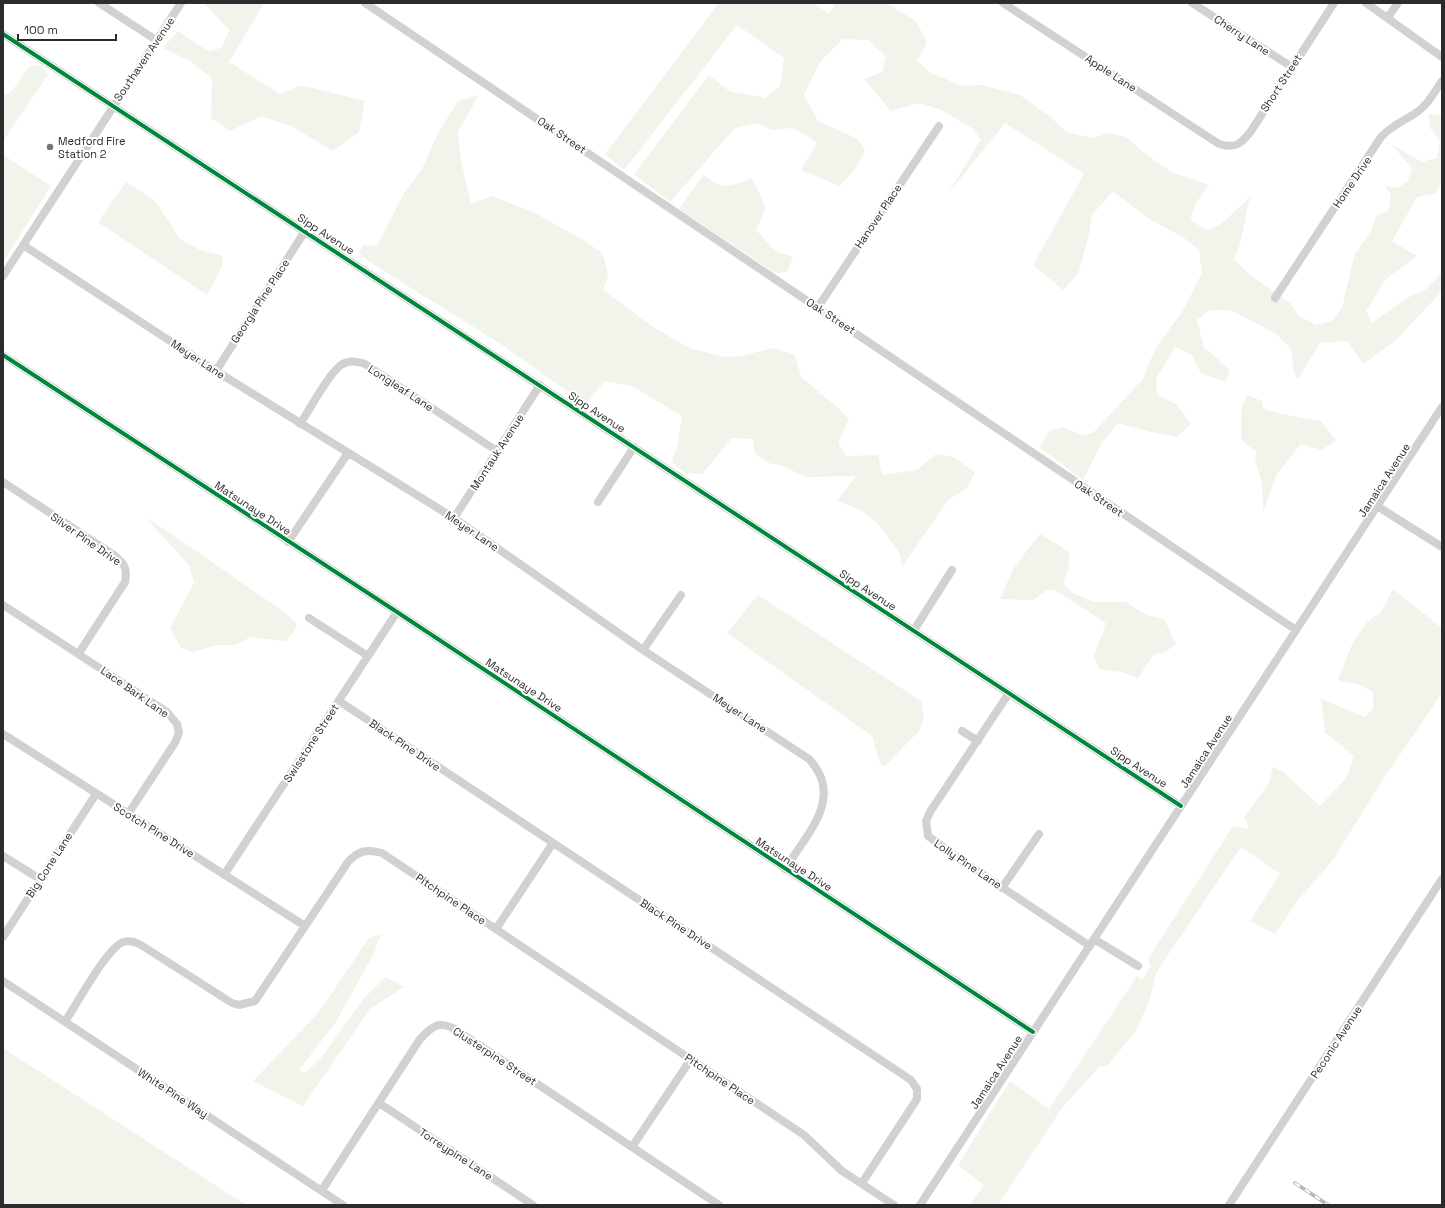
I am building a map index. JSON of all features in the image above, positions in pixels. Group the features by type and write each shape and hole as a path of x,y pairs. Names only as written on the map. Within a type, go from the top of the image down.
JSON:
{"street":[{"path":"99,3 156,40"},
{"name":"Southaven Avenue","path":"3,276 181,3"},
{"name":"Oak Street","path":"365,3 1296,630"},
{"name":"Apple Lane","path":"1003,3 1218,144"},
{"name":"Cherry Lane","path":"1192,3 1292,67"},
{"name":"Short Street","path":"1218,144 1233,147 1240,144 1251,131 1334,3"},
{"path":"1366,3 1442,56"},
{"path":"1388,17 1398,3"},
{"name":"Sipp Avenue","path":"3,34 1181,806"},
{"name":"Home Drive","path":"1275,298 1382,137 1396,124 1415,114 1423,107 1442,80"},
{"name":"Hanover Place","path":"818,307 939,126"},
{"name":"Georgia Pine Place","path":"216,370 305,231"},
{"name":"Meyer Lane","path":"23,245 300,424 454,518 643,650 809,759 818,769 824,782 825,797 822,811 785,869"},
{"name":"Matsunaye Drive","path":"3,355 397,612 1033,1032"},
{"name":"Longleaf Lane","path":"300,424 332,375 341,365 354,361 365,364 497,451"},
{"name":"Montauk Avenue","path":"454,518 540,385"},
{"name":"Jamaica Avenue","path":"920,1205 1442,407"},
{"path":"598,502 634,447"},
{"path":"288,542 348,453"},
{"name":"Silver Pine Drive","path":"3,482 114,555 125,565 127,573 125,582 79,653"},
{"path":"1377,506 1442,547"},
{"path":"914,630 952,570"},
{"path":"643,650 681,595"},
{"name":"Lace Bark Lane","path":"3,605 79,653 167,712 177,724 179,732 176,741 128,814"},
{"name":"Swisstone Street","path":"224,875 397,612"},
{"path":"309,618 368,656"},
{"name":"Lolly Pine Lane","path":"1009,693 930,812 926,821 928,836 933,841 1002,888 1092,942 1138,966"},
{"name":"Black Pine Drive","path":"339,701 911,1080 917,1090 914,1104 862,1183"},
{"path":"962,731 978,741"},
{"name":"Scotch Pine Drive","path":"3,734 305,926"},
{"name":"Big Cone Lane","path":"3,937 96,794"},
{"path":"1002,888 1039,834"},
{"path":"496,929 553,843"},
{"name":"Pitchpine Place","path":"65,1022 110,952 124,941 132,941 141,945 232,1003 239,1006 255,1001 348,862 355,854 363,850 372,850 382,853 804,1134 842,1171 894,1205"},
{"path":"3,856 40,879"},
{"name":"Peconic Avenue","path":"1229,1205 1442,879"},
{"name":"White Pine Way","path":"3,981 343,1205"},
{"name":"Clusterpine Street","path":"322,1190 420,1039 430,1028 438,1025 449,1025 719,1205"},
{"path":"632,1147 691,1059"},
{"name":"Torreypine Lane","path":"379,1103 533,1205"}],"shaded area":[{"path":"204,3 264,3 229,62 280,94 300,86 365,101 359,132 333,151 293,127 261,116 230,131 211,118 212,79 192,62 163,48 178,31 208,51 222,48 229,30"},
{"path":"719,3 811,3 829,13 836,3 886,3 916,21 927,43 917,60 929,72 962,86 982,85 1020,95 1049,116 1067,132 1092,138 1109,133 1126,137 1142,151 1171,172 1209,185 1196,203 1190,220 1207,230 1221,224 1250,197 1240,244 1234,259 1251,276 1290,303 1299,316 1316,325 1332,321 1342,308 1354,256 1371,231 1376,216 1388,210 1391,195 1385,186 1398,188 1408,181 1412,168 1391,144 1422,162 1437,158 1440,141 1430,128 1429,114 1442,116 1442,184 1434,194 1417,197 1392,241 1417,256 1386,279 1366,311 1372,323 1405,299 1426,289 1442,273 1442,291 1395,341 1363,364 1347,341 1320,343 1298,379 1294,373 1291,349 1275,333 1230,310 1210,310 1197,320 1204,347 1230,370 1225,382 1201,373 1192,355 1175,347 1156,379 1157,394 1177,405 1191,424 1176,437 1118,423 1101,444 1083,480 1039,447 1050,431 1062,427 1083,435 1093,433 1143,379 1155,349 1184,309 1202,273 1199,250 1183,237 1149,219 1113,191 1092,215 1088,239 1078,274 1063,290 1033,265 1084,174 1005,123 948,194 981,139 972,128 939,109 919,103 891,111 864,79 882,72 886,57 868,40 843,39 820,62 804,95 818,121 858,139 865,151 855,169 840,186 801,170 817,143 811,138 792,128 772,130 758,123 735,128 670,202 634,174 709,75 729,91 765,98 780,86 784,58 737,25 624,170 605,154"},
{"path":"42,65 48,75 3,141 3,96 12,91 29,67"},
{"path":"479,95 458,132 461,161 471,204 492,196 533,212 585,241 603,254 608,276 603,290 653,327 689,348 725,357 741,356 774,348 795,355 801,377 849,419 838,443 846,456 878,455 882,475 917,470 936,454 954,457 975,473 967,488 948,500 902,567 900,554 880,526 864,512 837,500 857,476 806,477 783,466 769,463 755,454 753,439 732,438 702,474 685,473 672,462 678,442 682,416 632,386 605,381 586,404 496,341 359,254 363,245 377,246 404,193 422,169 438,133 458,101"},
{"path":"3,155 51,186 3,262"},
{"path":"703,175 716,183 727,186 752,178 766,208 756,230 775,251 793,257 787,272 775,273 679,209"},
{"path":"126,182 153,199 180,239 200,250 223,256 222,267 207,295 98,222"},
{"path":"1247,395 1262,401 1263,409 1321,421 1336,440 1322,450 1301,444 1277,474 1263,512 1262,483 1255,461 1257,452 1241,440 1241,409"},
{"path":"146,518 284,612 297,624 294,632 285,641 250,637 236,645 218,645 192,652 181,648 170,628 194,583 189,565"},
{"path":"1040,534 1068,551 1069,563 1063,583 1073,593 1094,602 1126,602 1147,615 1164,619 1176,644 1164,653 1154,654 1138,678 1122,672 1099,669 1094,656 1106,623 1055,590 1047,590 1033,600 1000,599 1013,569"},
{"path":"1393,589 1442,628 1442,693 1378,787 1333,860 1298,900 1275,934 1250,921 1280,874 1241,847 1157,971 1149,1001 1136,1031 1107,1066 1099,1067 1062,1108 998,1205 970,1205 984,1185 958,1165 1010,1081 1049,1109 1137,976 1142,980 1151,966 1148,959 1233,826 1249,829 1244,817 1269,783 1273,767 1283,772 1320,806 1347,777 1354,756 1324,732 1321,699 1365,717 1373,709 1373,692 1360,685 1338,680 1353,642 1367,622 1381,612"},
{"path":"758,595 921,701 924,718 919,731 885,766 880,764 872,736 727,633"},
{"path":"381,934 374,953 336,1022 299,1070 305,1073 321,1058 364,998 386,977 404,987 370,1009 303,1106 253,1081 319,1012 369,938"},
{"path":"3,1048 246,1205 3,1205"}],"railway":[{"path":"1295,1183 1328,1205"}],"cycle path":[{"path":"3,34 1181,806"},
{"path":"3,355 397,612 1033,1032"}],"place":[{"name":"Medford Fire Station 2","path":"50,147"}]}
